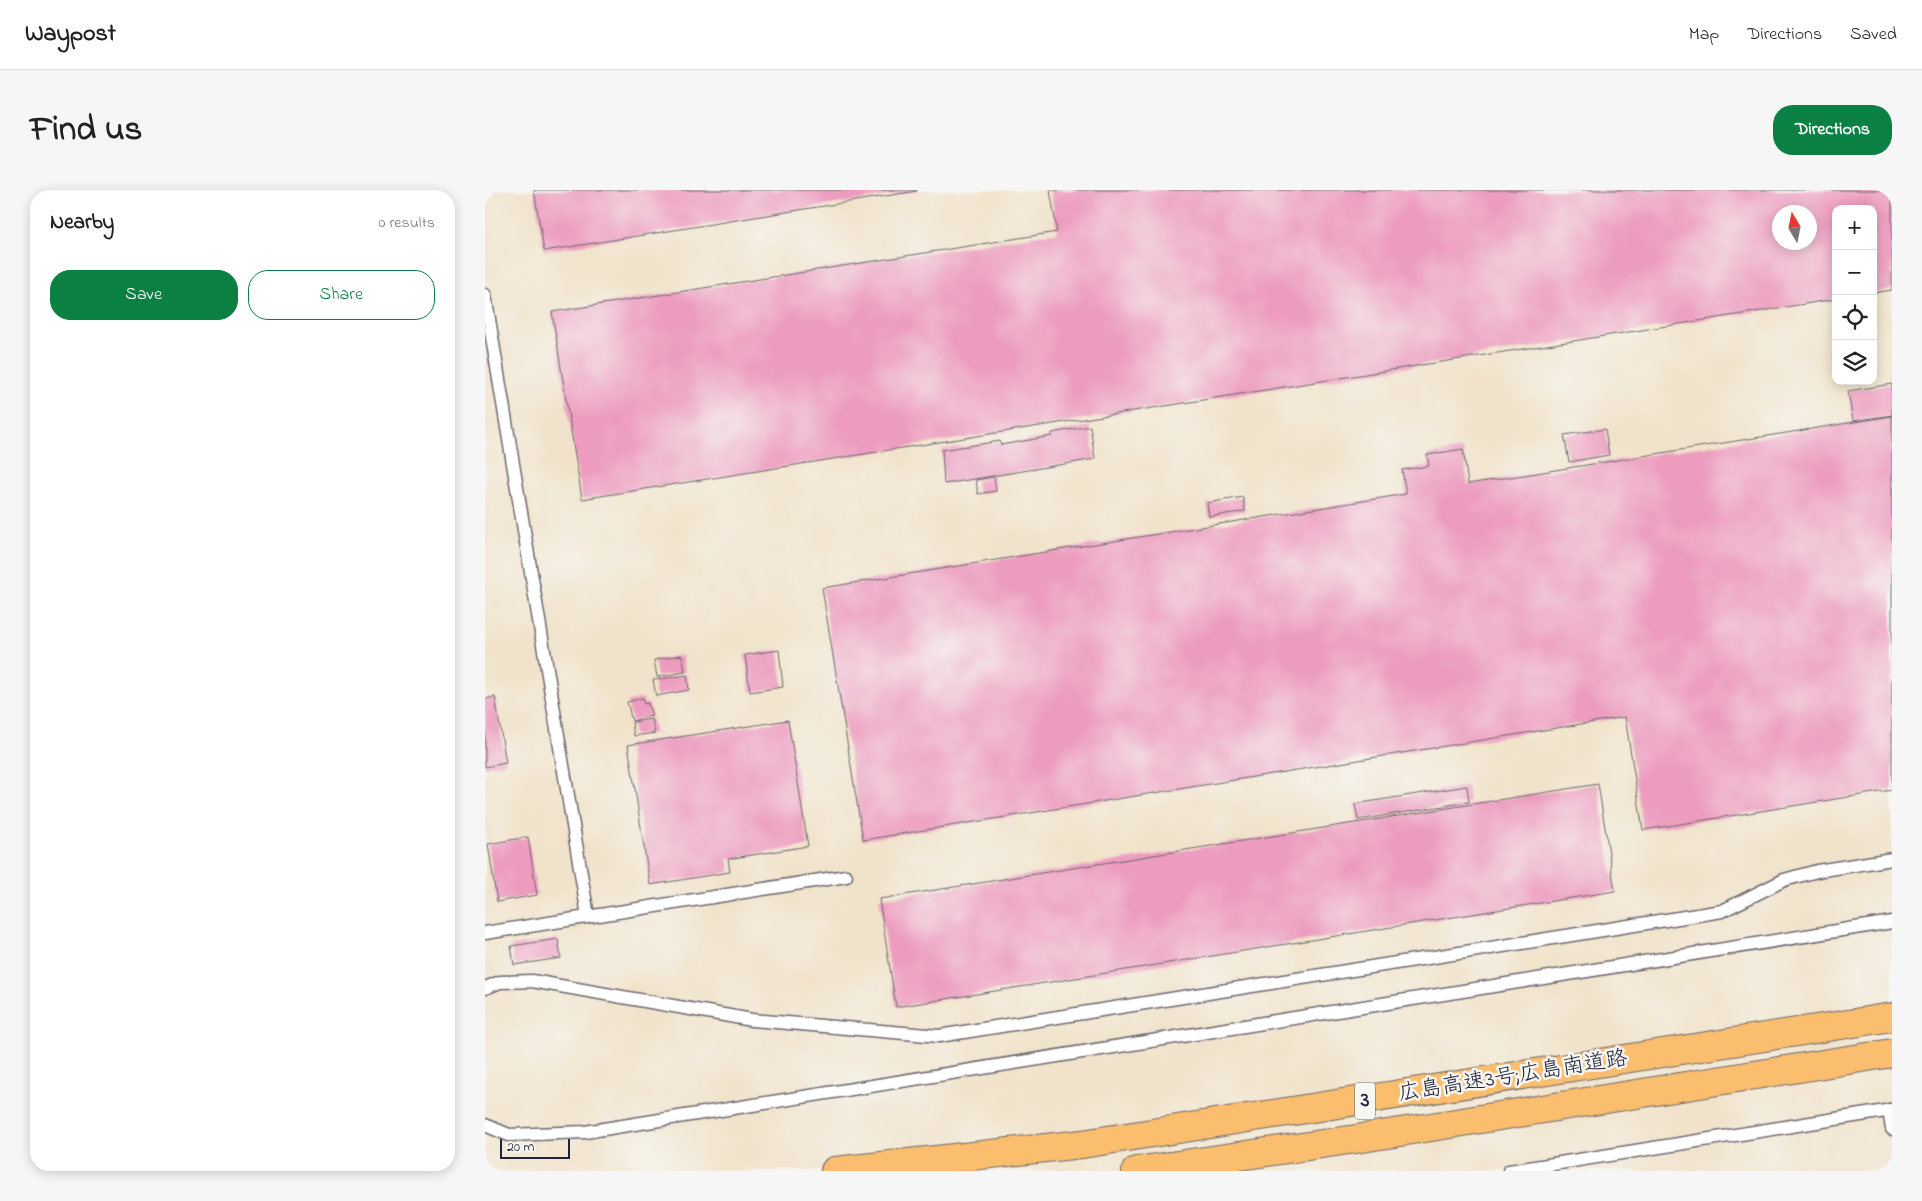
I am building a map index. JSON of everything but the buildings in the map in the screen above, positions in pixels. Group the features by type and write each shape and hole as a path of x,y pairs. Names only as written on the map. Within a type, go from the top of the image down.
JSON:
{"highway":[{"name":"広島高速3号;広島南道路","path":"835,1171 1082,1144 1892,1017"},
{"name":"広島高速3号;広島南道路","path":"1136,1171 1366,1137 1892,1053"}],"lane":[{"path":"485,295 588,916"},
{"path":"485,988 500,982 532,981 751,1020 939,1036 1721,911 1784,880 1817,871 1892,859"},
{"path":"485,933 846,876"},
{"path":"485,1126 509,1135 585,1132 1892,922"},
{"path":"1509,1171 1544,1168 1891,1110 1892,1128"}]}
